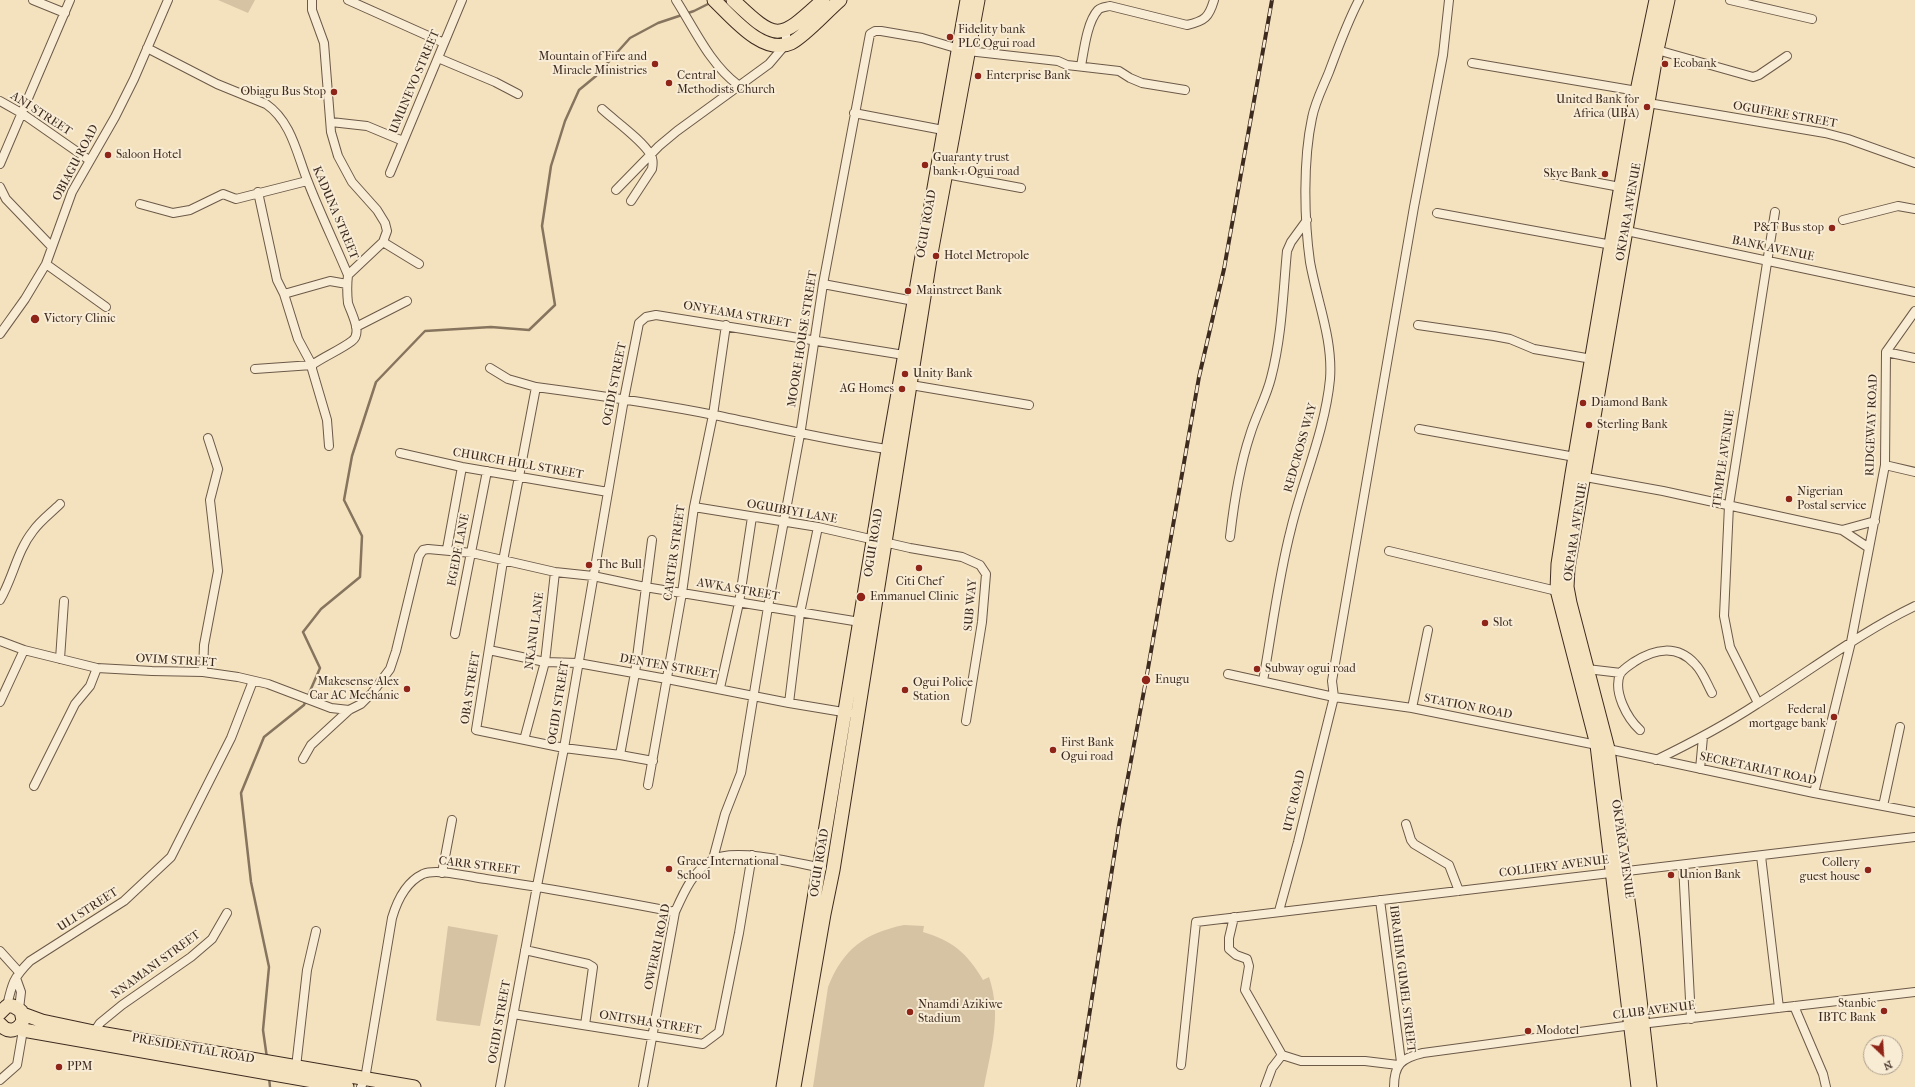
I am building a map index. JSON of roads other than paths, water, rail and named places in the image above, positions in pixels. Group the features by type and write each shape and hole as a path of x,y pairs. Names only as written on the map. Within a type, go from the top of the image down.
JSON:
{"main road":[{"path":"714,0 735,8 767,29 780,32 786,30 823,0"},
{"path":"735,8 757,39 773,45 786,44 796,39 840,0"},
{"name":"OGUI ROAD","path":"894,451 911,385 930,259 946,174 963,50 968,0"},
{"name":"OGUI ROAD","path":"783,1087 820,868 852,713 894,451 904,355 943,130 963,50 978,0"},
{"name":"OKPARA AVENUE","path":"1602,747 1563,592 1558,564 1578,475 1620,229 1648,103 1657,50 1654,34 1656,0"},
{"name":"OKPARA AVENUE","path":"1578,475 1575,457 1591,401 1592,359 1612,245 1620,229 1620,187 1636,91 1654,34 1668,0"},
{"name":"OGUI ROAD","path":"794,1087 833,870 852,713 860,622 880,541"},
{"name":"OKPARA AVENUE","path":"1563,592 1587,669 1602,747 1619,872 1637,1025 1650,1087"},
{"path":"12,1011 23,1020 21,1029"},
{"name":"PRESIDENTIAL ROAD","path":"12,1011 78,1034 94,1032 247,1064"},
{"name":"PRESIDENTIAL ROAD","path":"0,1025 9,1030 21,1029 78,1034 363,1083 414,1087"},
{"name":"OKPARA AVENUE","path":"1637,1025 1638,1087"},
{"name":"PRESIDENTIAL ROAD","path":"296,1071 347,1087"}],"street":[{"path":"33,0 65,13"},
{"path":"0,164 23,114 70,0"},
{"name":"OBIAGU ROAD","path":"0,334 25,299 46,264 72,192 115,116 168,0"},
{"path":"284,294 330,281 347,280 383,242 387,231 386,223 377,210 352,182 338,156 333,140 324,43 312,10 312,0"},
{"path":"348,0 363,3 444,43"},
{"name":"UMUNEVO STREET","path":"390,173 462,0"},
{"path":"676,0 715,62 727,77 738,85"},
{"path":"1081,66 1088,30 1098,10 1102,8 1110,6 1187,26 1198,23 1210,14 1214,0"},
{"name":"REDCROSS WAY","path":"1263,681 1284,561 1299,499 1327,402 1330,378 1331,358 1311,262 1306,189 1308,145 1312,117 1359,0"},
{"name":"UTC ROAD","path":"1279,911 1298,842 1334,697 1332,681 1414,207 1443,55 1449,0"},
{"path":"1730,0 1812,19"},
{"path":"616,190 650,154 677,131 738,85 769,64 786,44 786,30"},
{"name":"MOORE HOUSE STREET","path":"754,695 768,607 800,434 823,284 870,34 875,31 881,31 922,38 963,50"},
{"name":"KADUNA STREET","path":"147,48 217,84 256,99 274,109 290,133 347,280 348,303 356,327"},
{"path":"963,50 1058,61 1062,64 1119,71 1142,83 1186,90"},
{"path":"1657,50 1753,77 1759,76 1788,56"},
{"path":"438,58 495,82 518,94"},
{"path":"1472,63 1636,91"},
{"name":"ANI STREET","path":"0,101 23,114 89,160"},
{"name":"OGUFERE STREET","path":"1648,103 1825,133 1848,139 1915,163"},
{"path":"602,109 644,146 650,154 653,165 652,169 631,201"},
{"path":"854,113 943,130"},
{"path":"331,122 367,126 403,141"},
{"path":"946,174 1021,188"},
{"path":"1551,174 1620,187"},
{"path":"140,204 173,213 190,210 223,194 236,199 307,180"},
{"path":"0,187 6,199 52,247"},
{"path":"258,192 277,280 284,294 298,339 312,365 327,420 329,446"},
{"path":"1843,220 1898,206 1915,209"},
{"name":"TEMPLE AVENUE","path":"1758,703 1730,647 1725,628 1729,505 1775,212"},
{"path":"1438,213 1612,245"},
{"path":"1230,537 1238,479 1254,420 1266,396 1272,376 1281,327 1287,251 1308,220"},
{"name":"BANK AVENUE","path":"1620,229 1915,292"},
{"path":"383,242 419,264"},
{"path":"46,264 106,307"},
{"path":"823,284 914,301"},
{"path":"255,369 312,365 352,341 356,333 356,327 407,301"},
{"path":"1915,311 1886,352 1915,358"},
{"name":"ONYEAMA STREET","path":"639,323 646,317 656,314 904,355"},
{"name":"OGIDI STREET","path":"500,1087 564,748 624,400 639,323"},
{"path":"1418,324 1510,339 1534,349 1592,359"},
{"name":"CARTER STREET","path":"648,785 682,593 694,507 713,415 726,325"},
{"name":"RIDGEWAY ROAD","path":"1814,793 1851,642 1885,465 1886,352"},
{"path":"490,368 508,379 536,387 713,415 800,434 894,451"},
{"path":"911,385 1029,405"},
{"name":"OBA STREET","path":"536,387 503,561 475,729 477,732 564,748 653,761"},
{"path":"1419,430 1575,457"},
{"path":"203,672 204,645 218,571 210,500 218,469 208,438"},
{"name":"CHURCH HILL STREET","path":"400,453 462,467 487,470 608,492"},
{"path":"1885,465 1915,472"},
{"path":"446,550 462,467"},
{"name":"EGEDE LANE","path":"455,634 487,470"},
{"path":"1578,475 1663,491 1842,530 1869,548"},
{"path":"0,600 6,590 19,556 33,530 60,504"},
{"name":"OGUIBIYI LANE","path":"694,507 818,527 880,541"},
{"path":"720,688 739,603 752,517"},
{"path":"1842,530 1875,521"},
{"path":"789,703 800,613 818,527"},
{"path":"620,755 635,674 652,540"},
{"name":"SUB WAY","path":"880,541 962,557 975,562 984,569 986,574 982,622 966,721"},
{"name":"AWKA STREET","path":"349,710 361,704 372,694 390,669 396,651 419,556 423,550 446,550 472,553 555,572 593,576 645,587 860,622"},
{"path":"1389,551 1532,586 1563,592"},
{"name":"NKANU LANE","path":"524,740 545,662 555,572"},
{"path":"60,658 64,601"},
{"name":"SECRETARIAT ROAD","path":"1656,760 1703,737 1758,703 1864,633 1915,606"},
{"path":"1412,708 1428,630"},
{"name":"OVIM STREET","path":"0,641 24,650 97,668 152,672 203,672 253,681 268,684 301,698 331,708 349,710"},
{"path":"1587,669 1621,673 1648,654 1670,649 1684,655 1696,664 1712,693"},
{"path":"0,702 24,650"},
{"name":"DENTEN STREET","path":"489,650 545,662 578,663 720,688 789,703 852,713"},
{"path":"34,786 75,704 90,686 97,668"},
{"path":"1621,673 1619,687 1623,705 1633,724 1640,730"},
{"name":"STATION ROAD","path":"1228,674 1334,697 1412,708 1602,747"},
{"name":"ULI STREET","path":"17,975 30,961 124,901 171,857 231,738 253,681"},
{"path":"713,859 725,814 741,773 754,695"},
{"path":"303,759 311,745 349,710"},
{"path":"1883,806 1900,727"},
{"path":"1700,769 1703,737"},
{"name":"SECRETARIAT ROAD","path":"1602,747 1656,760 1814,793 1915,812"},
{"path":"442,873 452,820"},
{"path":"1406,824 1411,840 1414,844 1449,865 1459,891"},
{"name":"COLLIERY AVENUE","path":"1181,1065 1196,922 1915,837"},
{"path":"713,859 724,856 752,855 833,870"},
{"name":"ONITSHA STREET","path":"513,1014 703,1044 719,1032 739,933 752,855"},
{"path":"1761,856 1779,1008"},
{"name":"OWERRI ROAD","path":"643,1087 675,912 689,883 697,873 713,859"},
{"path":"1683,865 1691,1019"},
{"name":"CARR STREET","path":"363,1083 392,918 396,905 405,889 424,874 442,873 537,886 675,912"},
{"name":"IBRAHIM GUMEL STREET","path":"1380,900 1400,1063 1395,1071 1394,1087"},
{"name":"NNAMANI STREET","path":"94,1032 100,1024 122,1005 191,957 212,939 227,913"},
{"path":"1234,917 1229,938 1230,949 1236,956 1247,959 1249,966 1245,990 1282,1055 1301,1061 1365,1061 1400,1063"},
{"path":"296,1071 307,970 316,931"},
{"path":"525,950 588,964 592,967 585,1025"},
{"path":"0,952 17,975 21,992 12,1011"},
{"path":"12,1011 10,988 17,975"},
{"name":"CLUB AVENUE","path":"1400,1063 1423,1052 1915,992"},
{"path":"1794,1006 1823,1074 1826,1087"},
{"path":"0,1080 17,1065 21,1029"},
{"path":"1265,1087 1272,1068 1282,1055"}],"waterway":[{"path":"267,1058 263,1030 269,967 251,882 241,793 264,737 304,705 320,668 303,632 321,609 360,577 362,536 344,500 352,456 376,382 425,331 491,327 529,330 555,305 542,226 551,166 565,121 579,90 596,76 630,38 658,23 694,11 712,2"},
{"path":"269,1077 270,1087"}],"railway":[{"path":"1078,1087 1119,825 1199,377 1224,269 1272,0"}],"place":[{"name":"Fidelity bank PLC Ogui road","path":"950,37"},
{"name":"Mountain of Fire and Miracle Ministries","path":"655,64"},
{"name":"Ecobank","path":"1665,64"},
{"name":"Enterprise Bank","path":"978,76"},
{"name":"Central Methodists Church","path":"669,83"},
{"name":"Obiagu Bus Stop","path":"334,92"},
{"name":"United Bank for Africa (UBA)","path":"1647,107"},
{"name":"Saloon Hotel","path":"108,155"},
{"name":"Guaranty trust bank 1 Ogui road","path":"925,165"},
{"name":"Skye Bank","path":"1605,174"},
{"name":"P&T Bus stop","path":"1832,228"},
{"name":"Hotel Metropole","path":"936,256"},
{"name":"Mainstreet Bank","path":"908,291"},
{"name":"Victory Clinic","path":"35,319"},
{"name":"Unity Bank","path":"905,374"},
{"name":"AG Homes","path":"902,389"},
{"name":"Diamond Bank","path":"1583,403"},
{"name":"Sterling Bank","path":"1589,425"},
{"name":"Nigerian Postal service","path":"1789,499"},
{"name":"The Bull","path":"589,565"},
{"name":"Citi Chef","path":"919,568"},
{"name":"Emmanuel Clinic","path":"861,597"},
{"name":"Slot","path":"1485,623"},
{"name":"Subway ogui road","path":"1257,669"},
{"name":"Enugu","path":"1146,680"},
{"name":"Makesense Alex Car AC Mechanic","path":"407,689"},
{"name":"Ogui Police Station","path":"905,690"},
{"name":"Federal mortgage bank","path":"1834,717"},
{"name":"First Bank Ogui road","path":"1053,750"},
{"name":"Grace International School","path":"669,869"},
{"name":"Collery guest house","path":"1868,870"},
{"name":"Union Bank","path":"1671,875"},
{"name":"Stanbic IBTC Bank","path":"1884,1011"},
{"name":"Nnamdi Azikiwe Stadium","path":"910,1012"},
{"name":"Modotel","path":"1528,1031"},
{"name":"PPM","path":"59,1067"}]}
